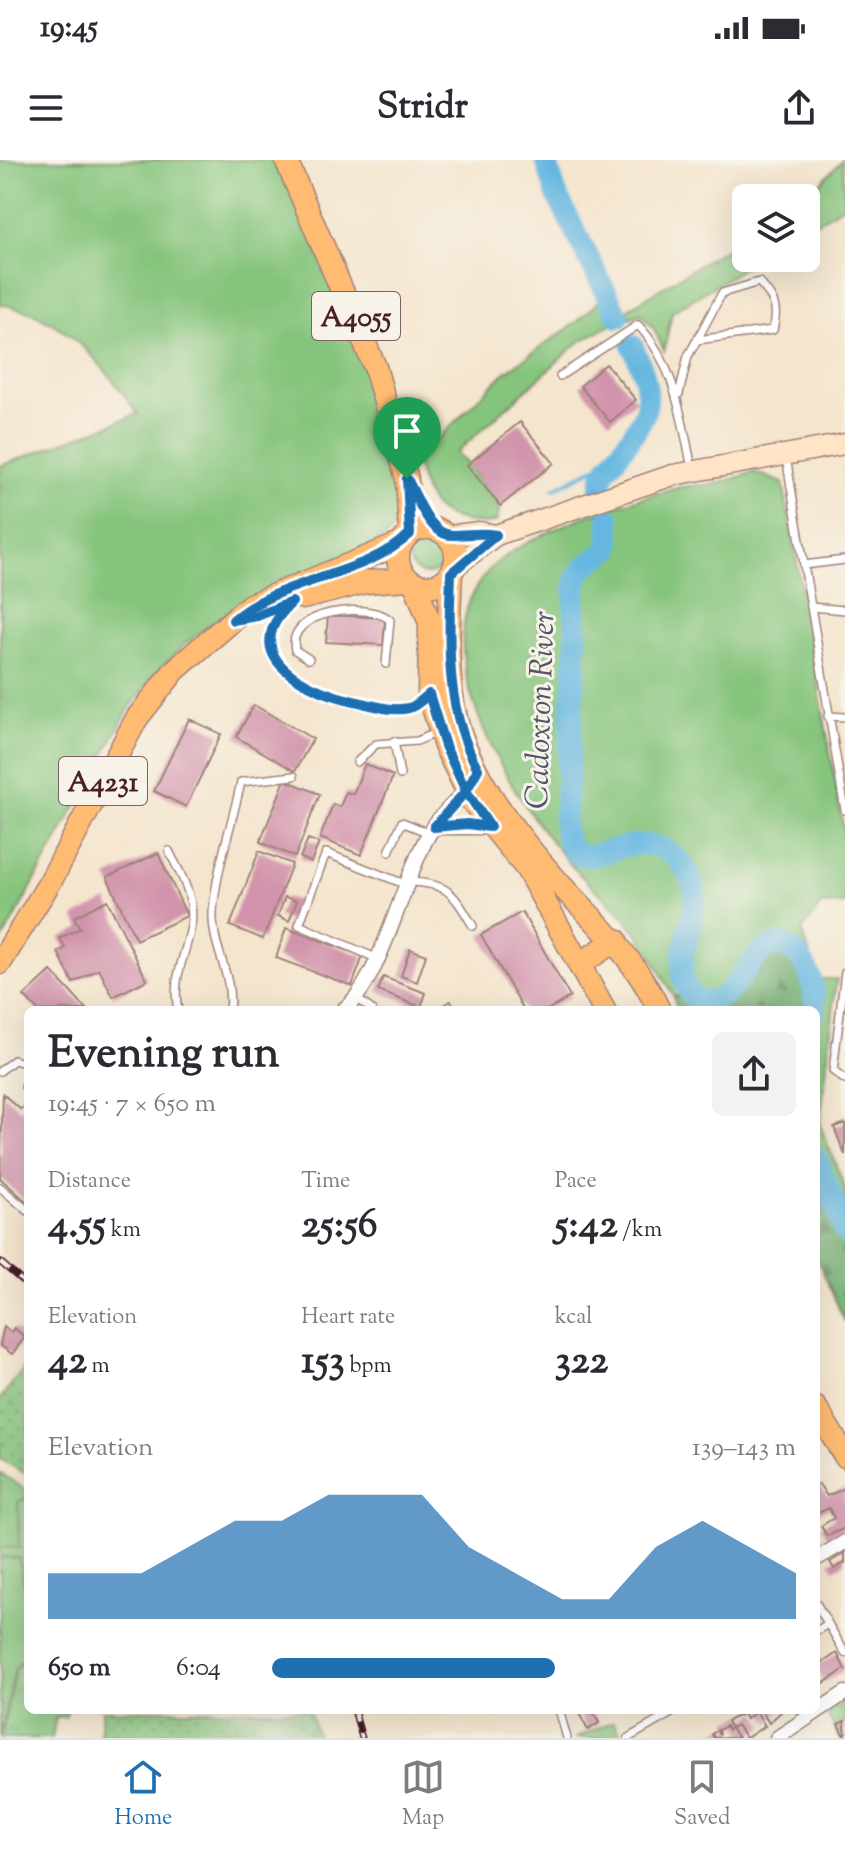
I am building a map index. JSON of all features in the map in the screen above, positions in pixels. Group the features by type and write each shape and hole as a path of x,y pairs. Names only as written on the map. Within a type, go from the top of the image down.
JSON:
{"main road":[{"name":"A4055","path":"286,160 375,367 407,479 441,532"},
{"path":"412,581 436,584 496,535 692,470 845,444"},
{"name":"A4055","path":"406,539 407,479"},
{"path":"496,535 421,529 406,539 399,558 430,623 429,694 439,731 466,791 490,827 527,869 602,1006"},
{"path":"441,532 455,551 452,571 452,690 456,719 478,769 530,849 616,940 657,1006"},
{"name":"A4231","path":"0,963 50,882 137,718 175,670 264,598 361,563 406,539"},
{"name":"A4231","path":"233,620 257,616 334,588 412,581"},
{"path":"580,964 616,940"},
{"path":"820,1415 845,1456"}],"street":[{"path":"347,1006 356,998 376,958 431,830 466,791 478,769"},
{"path":"431,830 467,824 490,827"},
{"path":"643,980 647,1006"},
{"path":"820,1557 845,1542"},
{"path":"820,1710 845,1693"},
{"path":"777,1738 813,1714"}],"lane":[{"path":"679,394 688,356 722,293 759,282 774,297 776,316 773,330 697,340"},
{"path":"560,376 638,325 649,337 679,394 692,470"},
{"path":"785,453 845,810"},
{"path":"804,565 845,560"},
{"path":"292,602 272,628 272,646 278,661 292,675 325,694 389,709 412,708 429,694"},
{"path":"811,607 845,610"},
{"path":"309,659 295,650 294,635 297,630 328,612 343,611 384,615 390,620 386,664"},
{"path":"828,716 845,717"},
{"path":"357,762 376,744 417,741 439,731"},
{"path":"394,741 400,775"},
{"path":"230,1006 232,990 215,938 213,911 241,782 294,776"},
{"path":"389,852 402,822 431,830"},
{"path":"169,851 192,906 191,923 176,978 178,1006"},
{"path":"376,958 299,925 326,853 407,883 432,882 450,891 473,926"},
{"path":"845,972 833,1071 845,1080"},
{"path":"356,998 367,1006"},
{"path":"0,1071 14,1060 24,1063"},
{"path":"0,1187 24,1208"},
{"path":"820,1610 845,1653"},
{"path":"820,1629 828,1624"},
{"path":"560,1714 567,1738"},
{"path":"628,1738 670,1714"}],"green space":[{"path":"0,160 277,160 341,299 391,445 402,505 399,522 385,538 227,612 185,644 154,675 128,711 0,944 0,466 138,414 95,360 63,330 23,310 0,304"},
{"path":"842,160 845,205 820,220 820,184"},
{"path":"732,245 732,272 737,272 672,312 664,351 654,329 641,314 630,318 626,310"},
{"path":"605,296 616,321 578,343 457,452 500,506 497,521 477,523 453,518 436,508 422,483 416,461 503,374 578,321"},
{"path":"754,472 783,483 844,832 845,904 821,905 802,931 818,979 837,979 820,1125 820,1006 814,1006 811,981 779,944 758,956 721,999 706,1002 673,995 632,926 565,858 518,794 476,710 465,667 464,626 475,589 503,558 564,525 610,508 677,488 718,483"},
{"path":"427,538 440,543 445,556 440,569 427,574 414,569 409,556 414,543"},
{"path":"779,944 796,953 811,980 814,1006 676,1006 673,995 706,1002 721,999 767,949"},
{"path":"820,1125 845,1188 845,1232 820,1167"},
{"path":"820,1167 845,1230 845,1322 820,1266"},
{"path":"24,1368 24,1473 0,1459 0,1399"},
{"path":"0,1473 24,1488 24,1499 18,1503 19,1548 0,1547"},
{"path":"24,1499 24,1583 19,1558 0,1557 0,1547 19,1548 18,1502"},
{"path":"0,1557 19,1558 24,1583 24,1659 15,1669 0,1738"},
{"path":"24,1659 24,1714 66,1714 65,1717 56,1717 52,1738 1,1738 15,1669"},
{"path":"845,1701 845,1721 838,1724 845,1738 839,1738 827,1713"},
{"path":"102,1714 310,1714 318,1738 100,1738"},
{"path":"614,1721 623,1738 575,1738"}],"building":[{"path":"606,364 636,400 610,422 580,386"},
{"path":"520,422 554,463 500,506 467,465"},
{"path":"328,615 385,618 383,645 326,642"},
{"path":"254,705 313,739 295,771 236,737"},
{"path":"189,719 221,734 186,807 154,791"},
{"path":"365,764 393,776 361,855 320,838 333,804 340,807 346,792 353,794"},
{"path":"285,780 320,794 295,857 260,842"},
{"path":"308,839 319,843 311,862 300,858"},
{"path":"259,851 292,864 263,939 230,926"},
{"path":"158,853 187,916 136,940 107,877"},
{"path":"285,897 297,901 289,921 278,916"},
{"path":"107,900 147,980 113,997 99,969 73,983 58,952 65,948 60,938 80,928 74,917"},
{"path":"522,912 570,997 554,1006 522,1006 481,935"},
{"path":"286,928 363,956 352,986 276,958"},
{"path":"410,949 426,955 417,982 401,976"},
{"path":"51,971 83,1006 33,1006 24,996"},
{"path":"383,977 426,993 421,1006 418,1006 378,991"},
{"path":"3,1094 21,1110 24,1107 24,1199 0,1178"},
{"path":"845,1123 845,1155 834,1127"},
{"path":"4,1327 11,1332 14,1328 24,1336 12,1354 0,1345"},
{"path":"820,1486 827,1496 845,1488 845,1528 827,1536 821,1526 834,1518 829,1508 820,1512"},
{"path":"845,1553 845,1563 834,1569 830,1562"},
{"path":"837,1653 845,1669 824,1683 820,1664"},
{"path":"579,1714 594,1714 599,1723 588,1730"},
{"path":"743,1714 746,1719 757,1714 765,1726 746,1738 737,1725 731,1728 727,1721"},
{"path":"763,1714 779,1714 769,1723"},
{"path":"845,1721 845,1738 838,1724"},
{"path":"726,1726 738,1738 714,1738 712,1734 717,1730 720,1735 719,1730"}],"waterway":[{"name":"Cadoxton River","path":"546,160 556,193 618,317"},
{"name":"Cadoxton River","path":"601,488 605,472 636,430 646,406 645,380 632,345"},
{"path":"554,489 616,457"},
{"name":"Cadoxton River","path":"609,518 610,548 581,570 575,588 575,660 565,835 571,848 580,855 638,844 656,846 672,854 688,873 694,888 694,905 682,971 686,986 696,1000 711,1001 722,996 756,957 779,944 796,953 802,961 811,980 814,1006"},
{"name":"Cadoxton River","path":"820,1167 845,1233"}],"railway":[{"path":"0,1262 24,1283"},
{"path":"355,1714 362,1738"}],"route":[{"path":"407,479 410,534 402,543 361,563 264,598 233,620 257,616 292,602 272,628 272,646 278,661 292,675 325,694 389,709 412,708 429,694 445,746 466,791 434,827 467,824 490,827 466,791 478,769 456,719 449,637 453,568 496,535 479,532 448,536 435,529 407,479"}]}
